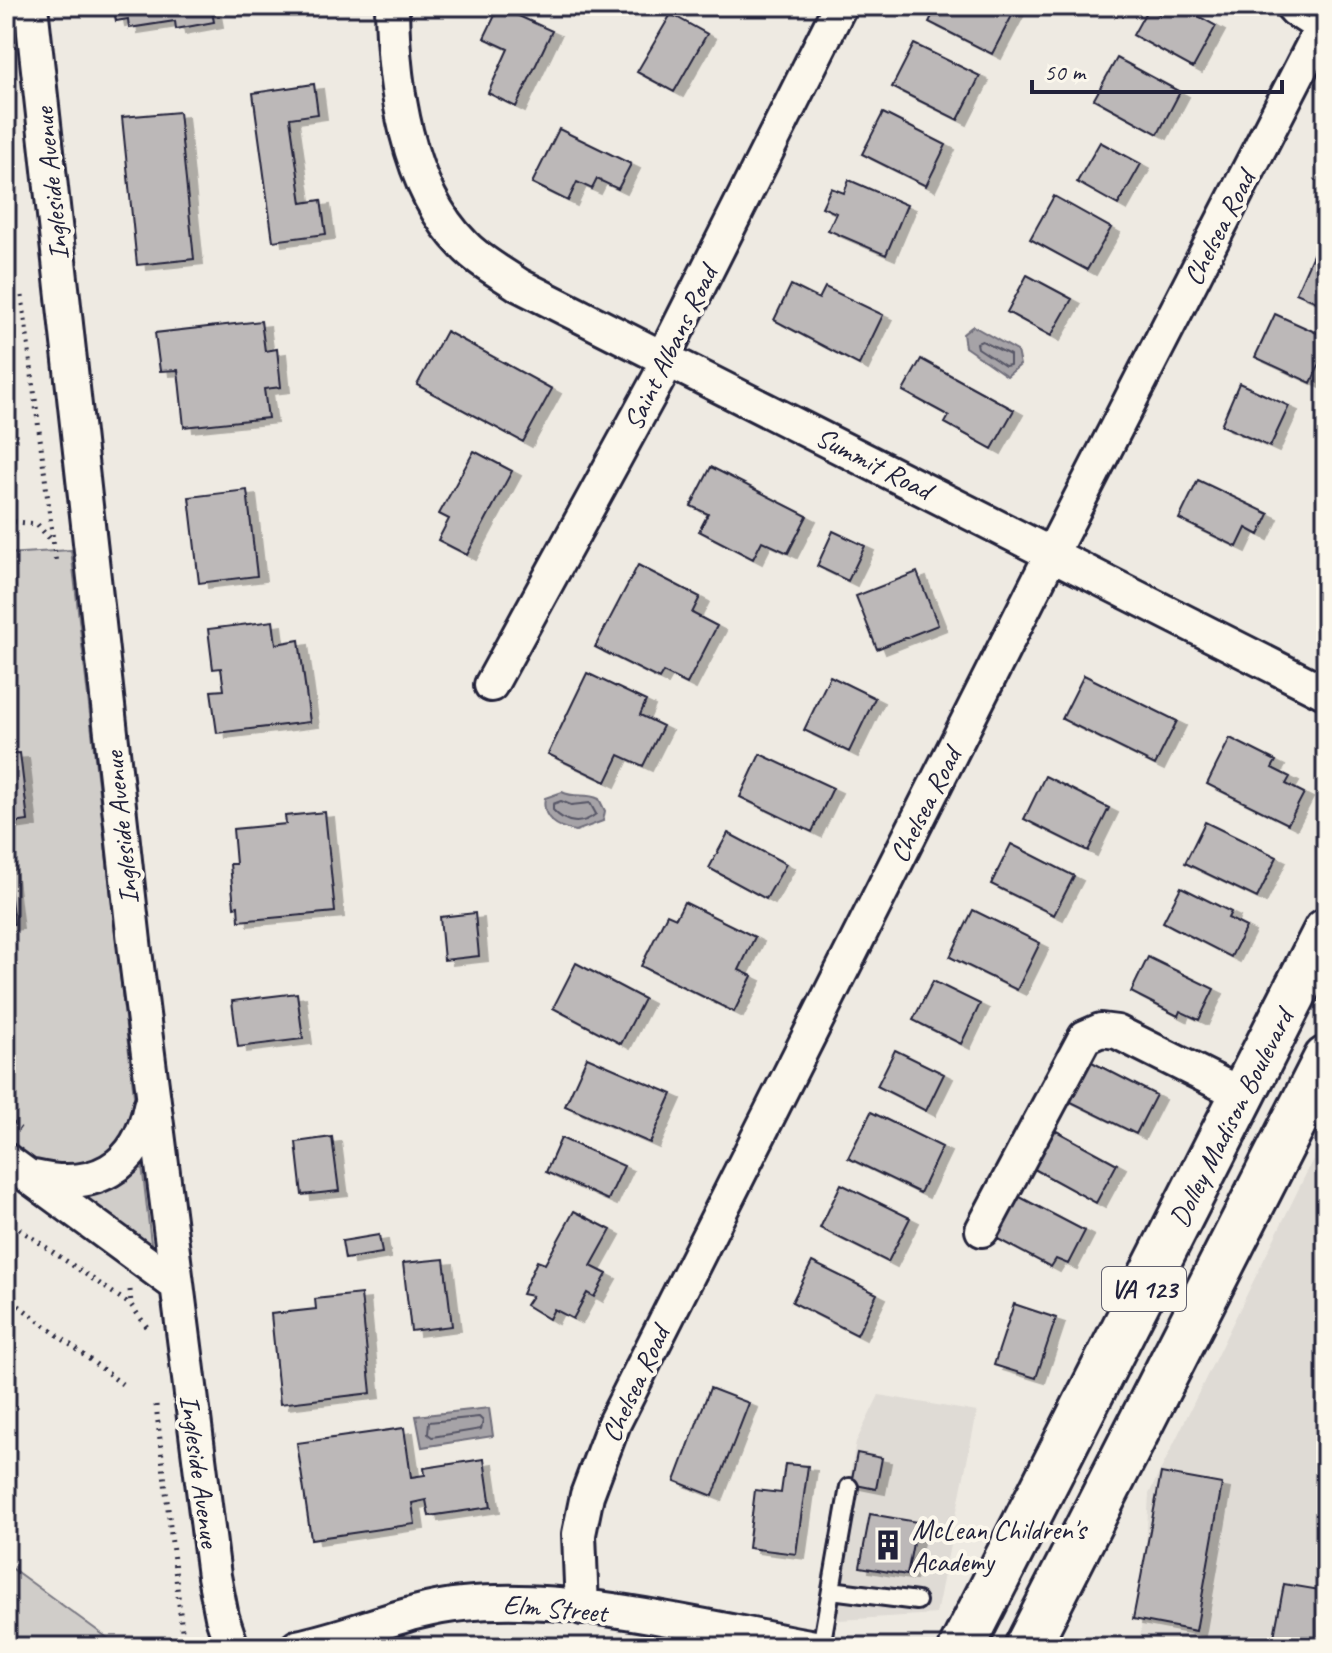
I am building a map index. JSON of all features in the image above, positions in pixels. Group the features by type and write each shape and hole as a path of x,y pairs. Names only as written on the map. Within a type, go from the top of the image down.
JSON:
{"main road":[{"name":"Dolley Madison Boulevard","path":"962,1647 1326,931"},
{"name":"Dolley Madison Boulevard","path":"1027,1647 1326,1059"}],"street":[{"name":"Ingleside Avenue","path":"31,6 175,1284 214,1576 232,1647"},
{"name":"Summit Road","path":"392,6 393,42 404,118 420,172 438,213 475,255 519,285 1326,693"},
{"name":"Saint Albans Road","path":"491,685 660,376 664,356 840,6"},
{"name":"Chelsea Road","path":"582,1608 579,1534 587,1495 614,1423 1052,553 1322,27"},
{"path":"982,1230 1085,1037 1101,1030 1117,1032 1243,1095"},
{"path":"16,1167 61,1183 82,1182 105,1173 123,1162 136,1145 147,1122 152,1095"},
{"path":"16,1167 175,1284"},
{"name":"Elm Street","path":"297,1647 460,1604 511,1601 582,1608 818,1647"}],"lane":[{"path":"1281,6 1290,16 1322,27"},
{"path":"818,1647 849,1487"},
{"path":"831,1590 917,1601"}],"path":[{"path":"6,521 37,524 54,543 22,296"},
{"path":"6,1220 131,1305 146,1324 148,1334"},
{"path":"6,1296 122,1384"},
{"path":"154,1390 184,1647"}],"shaded area":[{"path":"71,550 154,1269 6,1153 6,554"},
{"path":"1326,1133 1326,1647 1140,1647 1149,1494"},
{"path":"879,1395 977,1412 936,1614 823,1621 856,1442"},
{"path":"6,1564 109,1639 120,1647 6,1647"}],"water":[{"path":"973,326 1017,351 1020,365 1007,376 965,347 963,334"},
{"path":"562,792 599,799 605,811 603,821 576,831 557,825 545,811 545,798"},
{"path":"489,1408 493,1436 422,1447 416,1416"}],"building":[{"path":"113,6 211,6 214,22 176,29 175,21 129,28 128,19 116,21"},
{"path":"937,6 1016,8 992,54 929,22"},
{"path":"1163,6 1180,6 1216,26 1193,68 1133,35 1148,8 1159,14"},
{"path":"499,7 552,31 516,107 488,93 508,49 484,38"},
{"path":"671,14 707,34 674,92 637,72"},
{"path":"914,44 980,76 958,120 892,87"},
{"path":"1117,58 1180,92 1158,134 1094,99"},
{"path":"314,84 318,114 290,118 302,203 321,200 326,234 273,241 253,93"},
{"path":"179,112 194,259 137,265 122,117"},
{"path":"883,113 946,145 926,186 862,154"},
{"path":"559,129 631,164 618,189 597,179 592,189 577,182 568,201 532,183"},
{"path":"1100,142 1141,164 1118,205 1077,182"},
{"path":"849,180 907,205 886,255 828,230 836,213 822,207 831,188 844,193"},
{"path":"1054,196 1111,228 1087,270 1030,239"},
{"path":"1315,250 1326,255 1326,306 1296,293"},
{"path":"1027,275 1072,299 1051,336 1007,312"},
{"path":"791,285 819,299 825,287 883,315 859,365 774,320"},
{"path":"1275,314 1326,337 1326,350 1311,383 1255,357"},
{"path":"261,321 265,351 277,349 281,387 264,389 268,418 184,427 178,370 160,371 155,333"},
{"path":"446,331 552,389 523,442 417,385"},
{"path":"921,359 1014,410 992,449 945,423 949,416 903,391"},
{"path":"1239,383 1289,406 1270,447 1221,425"},
{"path":"474,451 512,471 467,555 438,540 449,519 439,514"},
{"path":"711,467 807,516 788,553 762,541 753,559 699,531 708,514 691,506"},
{"path":"1198,480 1269,514 1259,535 1246,528 1237,547 1179,519"},
{"path":"247,490 257,576 199,583 189,497"},
{"path":"833,531 865,546 848,581 817,566"},
{"path":"638,565 700,597 692,613 717,626 687,684 663,672 659,679 595,647"},
{"path":"917,572 938,625 877,649 856,596"},
{"path":"273,621 276,644 299,640 310,722 217,733 211,691 224,690 221,668 213,669 208,629"},
{"path":"587,673 646,701 640,715 663,726 643,766 619,755 606,782 548,754"},
{"path":"1084,675 1177,721 1155,765 1062,719"},
{"path":"830,676 875,698 849,752 804,730"},
{"path":"1230,738 1276,761 1272,768 1290,777 1286,784 1304,793 1288,824 1207,784"},
{"path":"20,753 28,821 6,824 6,754"},
{"path":"760,754 833,788 812,832 740,797"},
{"path":"1045,776 1109,808 1088,851 1024,819"},
{"path":"325,812 335,912 239,921 238,906 234,907 230,864 236,864 233,829 286,824 285,816"},
{"path":"1205,822 1277,857 1257,898 1185,863"},
{"path":"728,833 786,864 766,899 709,868"},
{"path":"1011,844 1074,876 1054,915 991,884"},
{"path":"6,856 14,924 6,925"},
{"path":"1181,887 1231,912 1228,918 1246,927 1231,957 1163,922"},
{"path":"684,902 755,937 739,970 752,976 734,1012 641,966 667,914 676,918"},
{"path":"973,910 1040,943 1017,990 950,957"},
{"path":"475,913 479,956 444,960 440,917"},
{"path":"1148,957 1214,989 1199,1020 1180,1011 1178,1016 1131,992"},
{"path":"576,963 644,999 621,1044 553,1008"},
{"path":"933,981 980,1004 961,1044 913,1020"},
{"path":"297,993 303,1039 238,1047 232,1001"},
{"path":"895,1050 944,1074 926,1111 877,1086"},
{"path":"587,1057 672,1094 650,1143 565,1106"},
{"path":"1084,1058 1156,1095 1136,1134 1063,1098"},
{"path":"871,1112 942,1147 920,1193 848,1158"},
{"path":"1049,1127 1117,1164 1096,1203 1027,1165"},
{"path":"332,1137 339,1191 302,1195 296,1142"},
{"path":"561,1138 624,1166 608,1200 546,1172"},
{"path":"841,1184 910,1218 888,1262 820,1228"},
{"path":"1018,1196 1085,1231 1068,1264 1056,1259 1051,1267 996,1238"},
{"path":"574,1211 611,1230 591,1266 607,1274 594,1297 587,1293 573,1319 554,1309 549,1319 526,1305 532,1296 522,1294 537,1261 545,1264"},
{"path":"379,1235 382,1253 345,1259 342,1241"},
{"path":"444,1259 452,1326 411,1331 403,1263"},
{"path":"812,1262 877,1294 857,1335 792,1302"},
{"path":"361,1294 371,1393 280,1404 271,1314 316,1309 315,1299"},
{"path":"1014,1304 1056,1318 1036,1378 994,1365"},
{"path":"710,1388 749,1403 713,1496 675,1481"},
{"path":"404,1428 411,1477 425,1475 424,1468 484,1459 491,1507 429,1516 426,1500 412,1503 415,1524 311,1539 297,1443"},
{"path":"857,1453 882,1458 876,1489 851,1484"},
{"path":"785,1464 808,1466 796,1554 748,1548 755,1490 781,1493"},
{"path":"1161,1473 1222,1484 1196,1631 1133,1619"},
{"name":"McLean Children's Academy","path":"870,1514 917,1522 907,1575 860,1567"},
{"path":"1284,1584 1326,1591 1326,1647 1272,1647"}],"place":[{"name":"McLean Children's Academy","path":"888,1545"}]}
